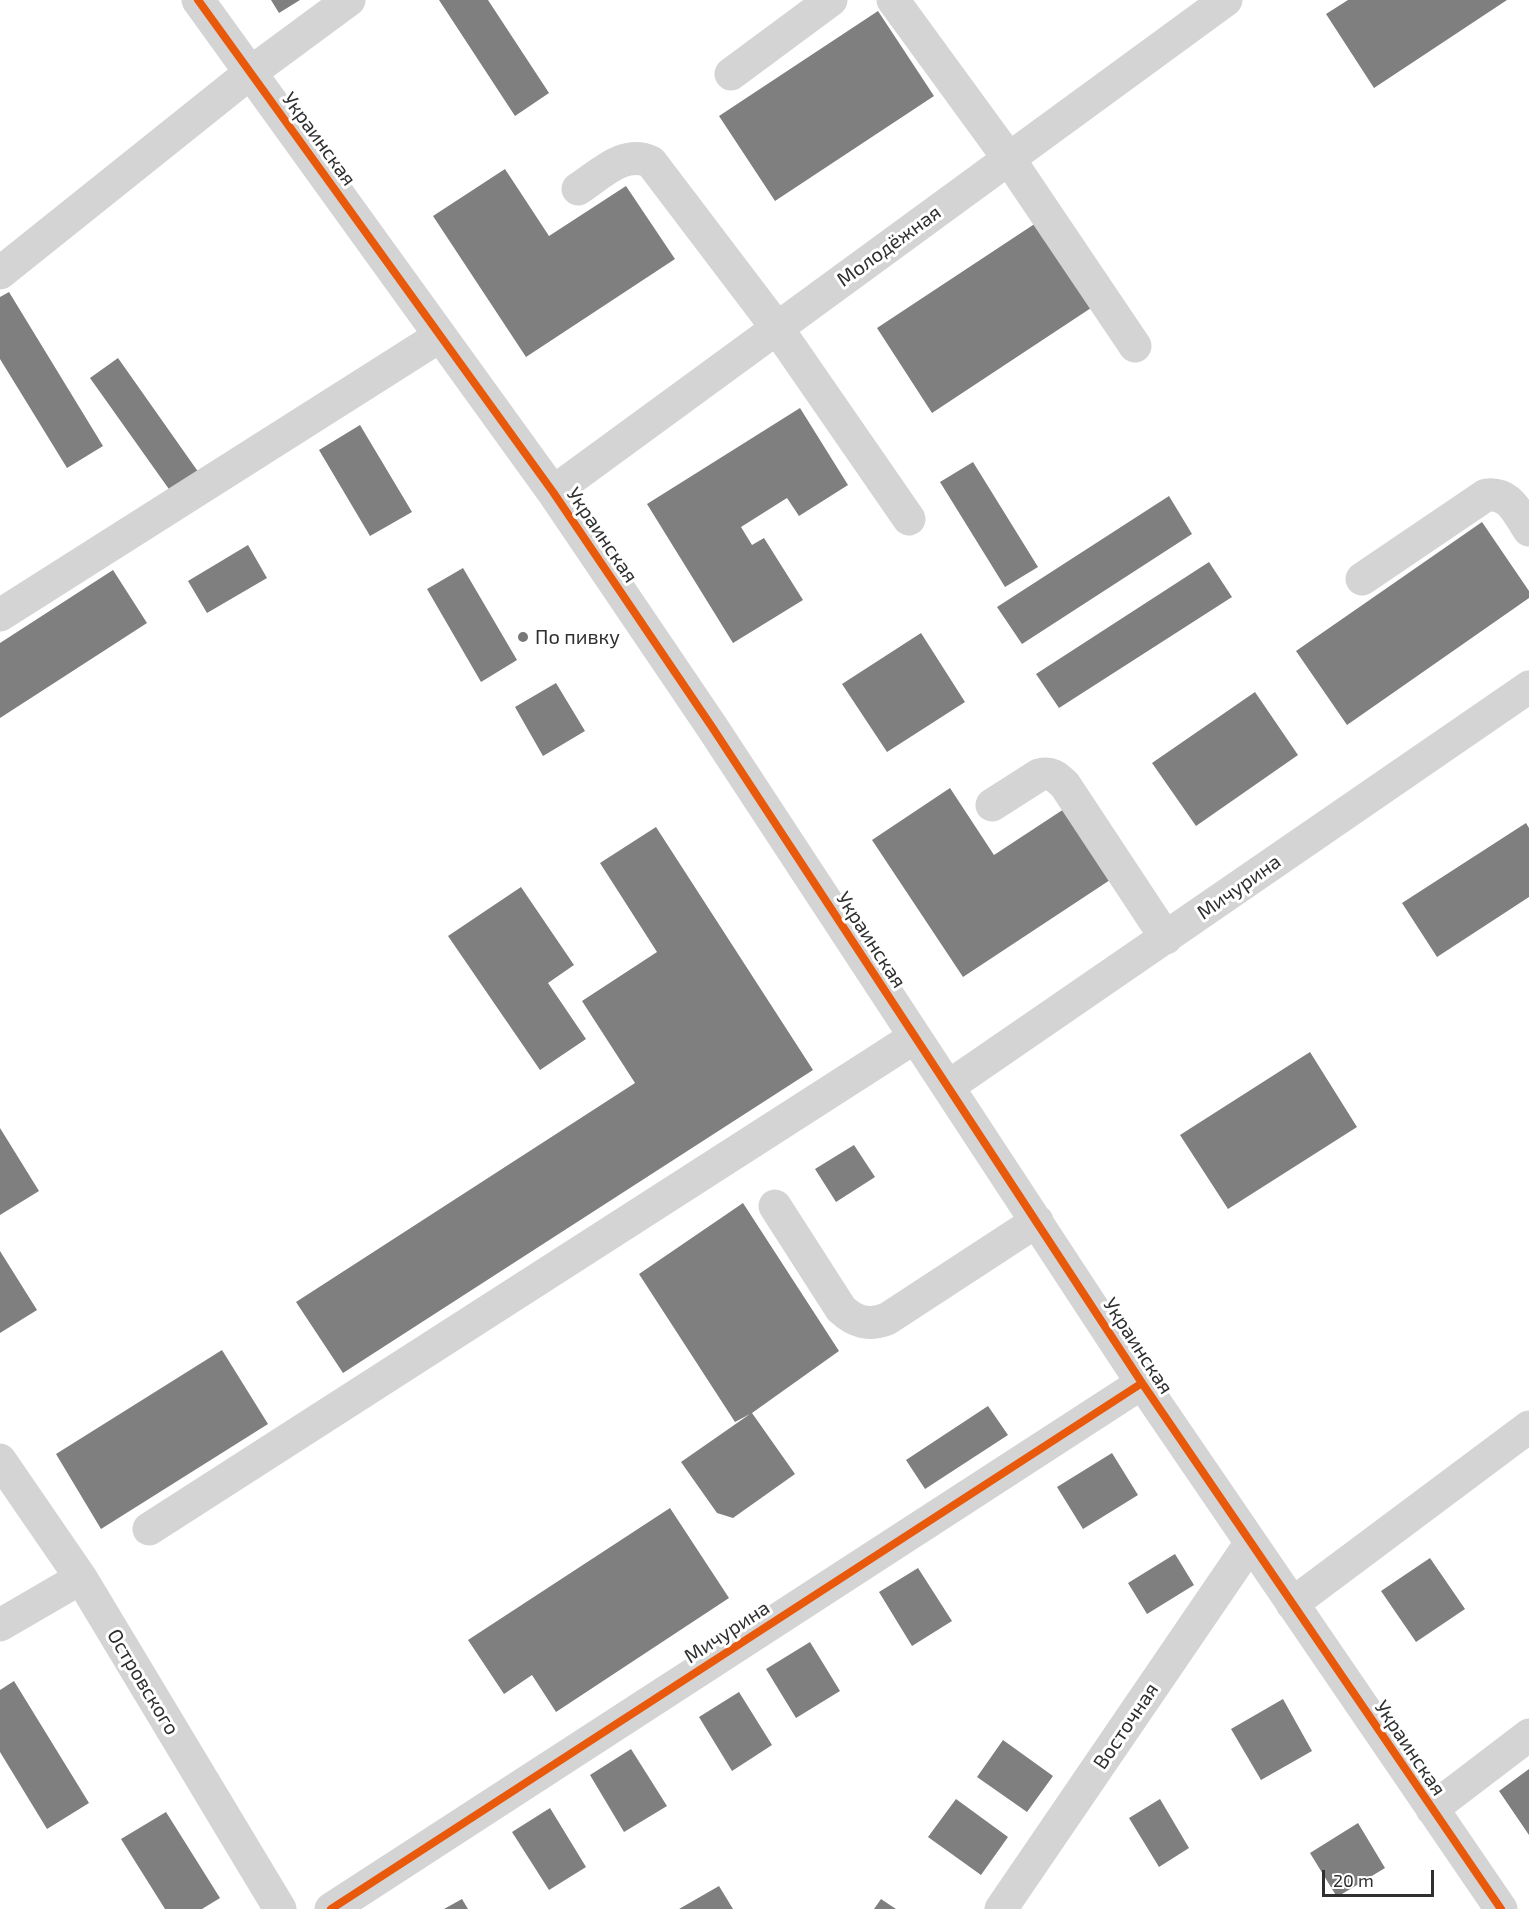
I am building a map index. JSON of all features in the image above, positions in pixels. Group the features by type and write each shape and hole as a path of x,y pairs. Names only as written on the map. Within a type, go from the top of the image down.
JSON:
{"street":[{"name":"Украинская","path":"198,0 553,492 712,727 1142,1383 1501,1909"},
{"path":"0,273 250,73 349,0"},
{"path":"731,74 831,0"},
{"path":"892,0 1009,159 1135,346"},
{"name":"Молодёжная","path":"553,492 1226,0"},
{"path":"578,189 621,161 642,158 651,162 777,328 909,519"},
{"path":"0,615 440,336"},
{"path":"1362,579 1486,495 1496,494 1505,498 1513,505 1529,530"},
{"name":"Мичурина","path":"949,1086 1529,687"},
{"path":"992,805 1039,775 1048,773 1057,777 1065,785 1166,938"},
{"path":"149,1530 915,1037"},
{"path":"775,1206 841,1309 850,1318 864,1323 876,1323 886,1319 1036,1221"},
{"name":"Мичурина","path":"331,1909 1142,1383"},
{"path":"1292,1605 1529,1427"},
{"name":"Островского","path":"0,1460 81,1578 280,1909"},
{"name":"Восточная","path":"1001,1909 1250,1544"},
{"path":"0,1625 81,1578"},
{"path":"1432,1809 1529,1735"}],"building":[{"path":"271,0 300,0 279,13"},
{"path":"439,0 488,0 549,93 515,116"},
{"path":"1348,0 1507,0 1374,88 1326,14"},
{"path":"878,11 934,96 775,201 719,116"},
{"path":"505,169 549,236 626,186 675,259 526,357 433,216"},
{"path":"1036,223 1091,308 932,413 877,328"},
{"path":"9,292 103,446 67,468 0,359 0,297"},
{"path":"118,358 199,473 171,492 90,378"},
{"path":"800,408 848,485 799,516 787,498 741,527 752,545 764,538 803,600 733,643 647,504"},
{"path":"360,425 412,512 370,536 319,450"},
{"path":"973,462 1038,567 1005,587 940,482"},
{"path":"1169,496 1192,534 1022,644 997,607"},
{"path":"1482,522 1529,591 1529,598 1347,725 1296,651"},
{"path":"248,545 267,578 207,613 188,581"},
{"path":"1209,562 1232,597 1059,708 1036,674"},
{"path":"463,568 517,660 481,682 427,589"},
{"path":"113,570 147,623 0,718 0,643"},
{"path":"921,633 965,702 887,752 842,684"},
{"path":"556,683 585,731 543,756 515,707"},
{"path":"1255,692 1298,755 1196,826 1152,763"},
{"path":"950,788 994,855 1064,809 1110,880 963,977 872,840"},
{"path":"1526,823 1529,828 1529,897 1437,957 1402,903"},
{"path":"656,827 813,1070 343,1373 296,1302 635,1083 582,1001 657,952 600,863"},
{"path":"521,887 574,965 548,983 586,1039 540,1070 448,936"},
{"path":"1310,1052 1357,1127 1228,1209 1180,1135"},
{"path":"0,1128 39,1191 0,1215"},
{"path":"854,1145 875,1177 836,1202 815,1169"},
{"path":"743,1203 839,1351 752,1413 795,1474 733,1518 717,1513 681,1462 750,1414 735,1422 639,1274"},
{"path":"0,1251 37,1310 0,1333"},
{"path":"222,1350 268,1424 101,1529 56,1454"},
{"path":"988,1406 1008,1435 925,1489 906,1460"},
{"path":"1112,1453 1138,1495 1083,1529 1057,1487"},
{"path":"670,1508 729,1598 556,1712 532,1675 504,1694 468,1640"},
{"path":"1175,1554 1194,1585 1147,1614 1128,1583"},
{"path":"1430,1558 1465,1609 1416,1642 1381,1591"},
{"path":"918,1568 952,1621 912,1646 879,1592"},
{"path":"810,1642 840,1691 796,1718 766,1669"},
{"path":"14,1681 89,1803 47,1829 0,1752 0,1690"},
{"path":"739,1692 772,1745 732,1771 699,1717"},
{"path":"1283,1699 1312,1751 1261,1780 1231,1729"},
{"path":"1003,1740 1053,1776 1027,1812 977,1777"},
{"path":"631,1749 667,1806 624,1832 590,1775"},
{"path":"1529,1769 1529,1835 1499,1791"},
{"path":"956,1799 1008,1837 981,1875 928,1837"},
{"path":"1160,1799 1189,1848 1159,1867 1129,1818"},
{"path":"550,1808 586,1867 549,1890 512,1832"},
{"path":"166,1812 220,1898 202,1909 165,1909 121,1839"},
{"path":"1358,1823 1385,1868 1337,1897 1310,1853"},
{"path":"719,1886 733,1909 679,1909"},
{"path":"462,1899 468,1909 444,1909"},
{"path":"881,1899 896,1909 874,1909"}],"cycle path":[{"path":"198,0 553,492 712,727 1142,1383 1501,1909"},
{"path":"331,1909 1142,1383"}],"place":[{"name":"По пивку","path":"523,637"}]}
